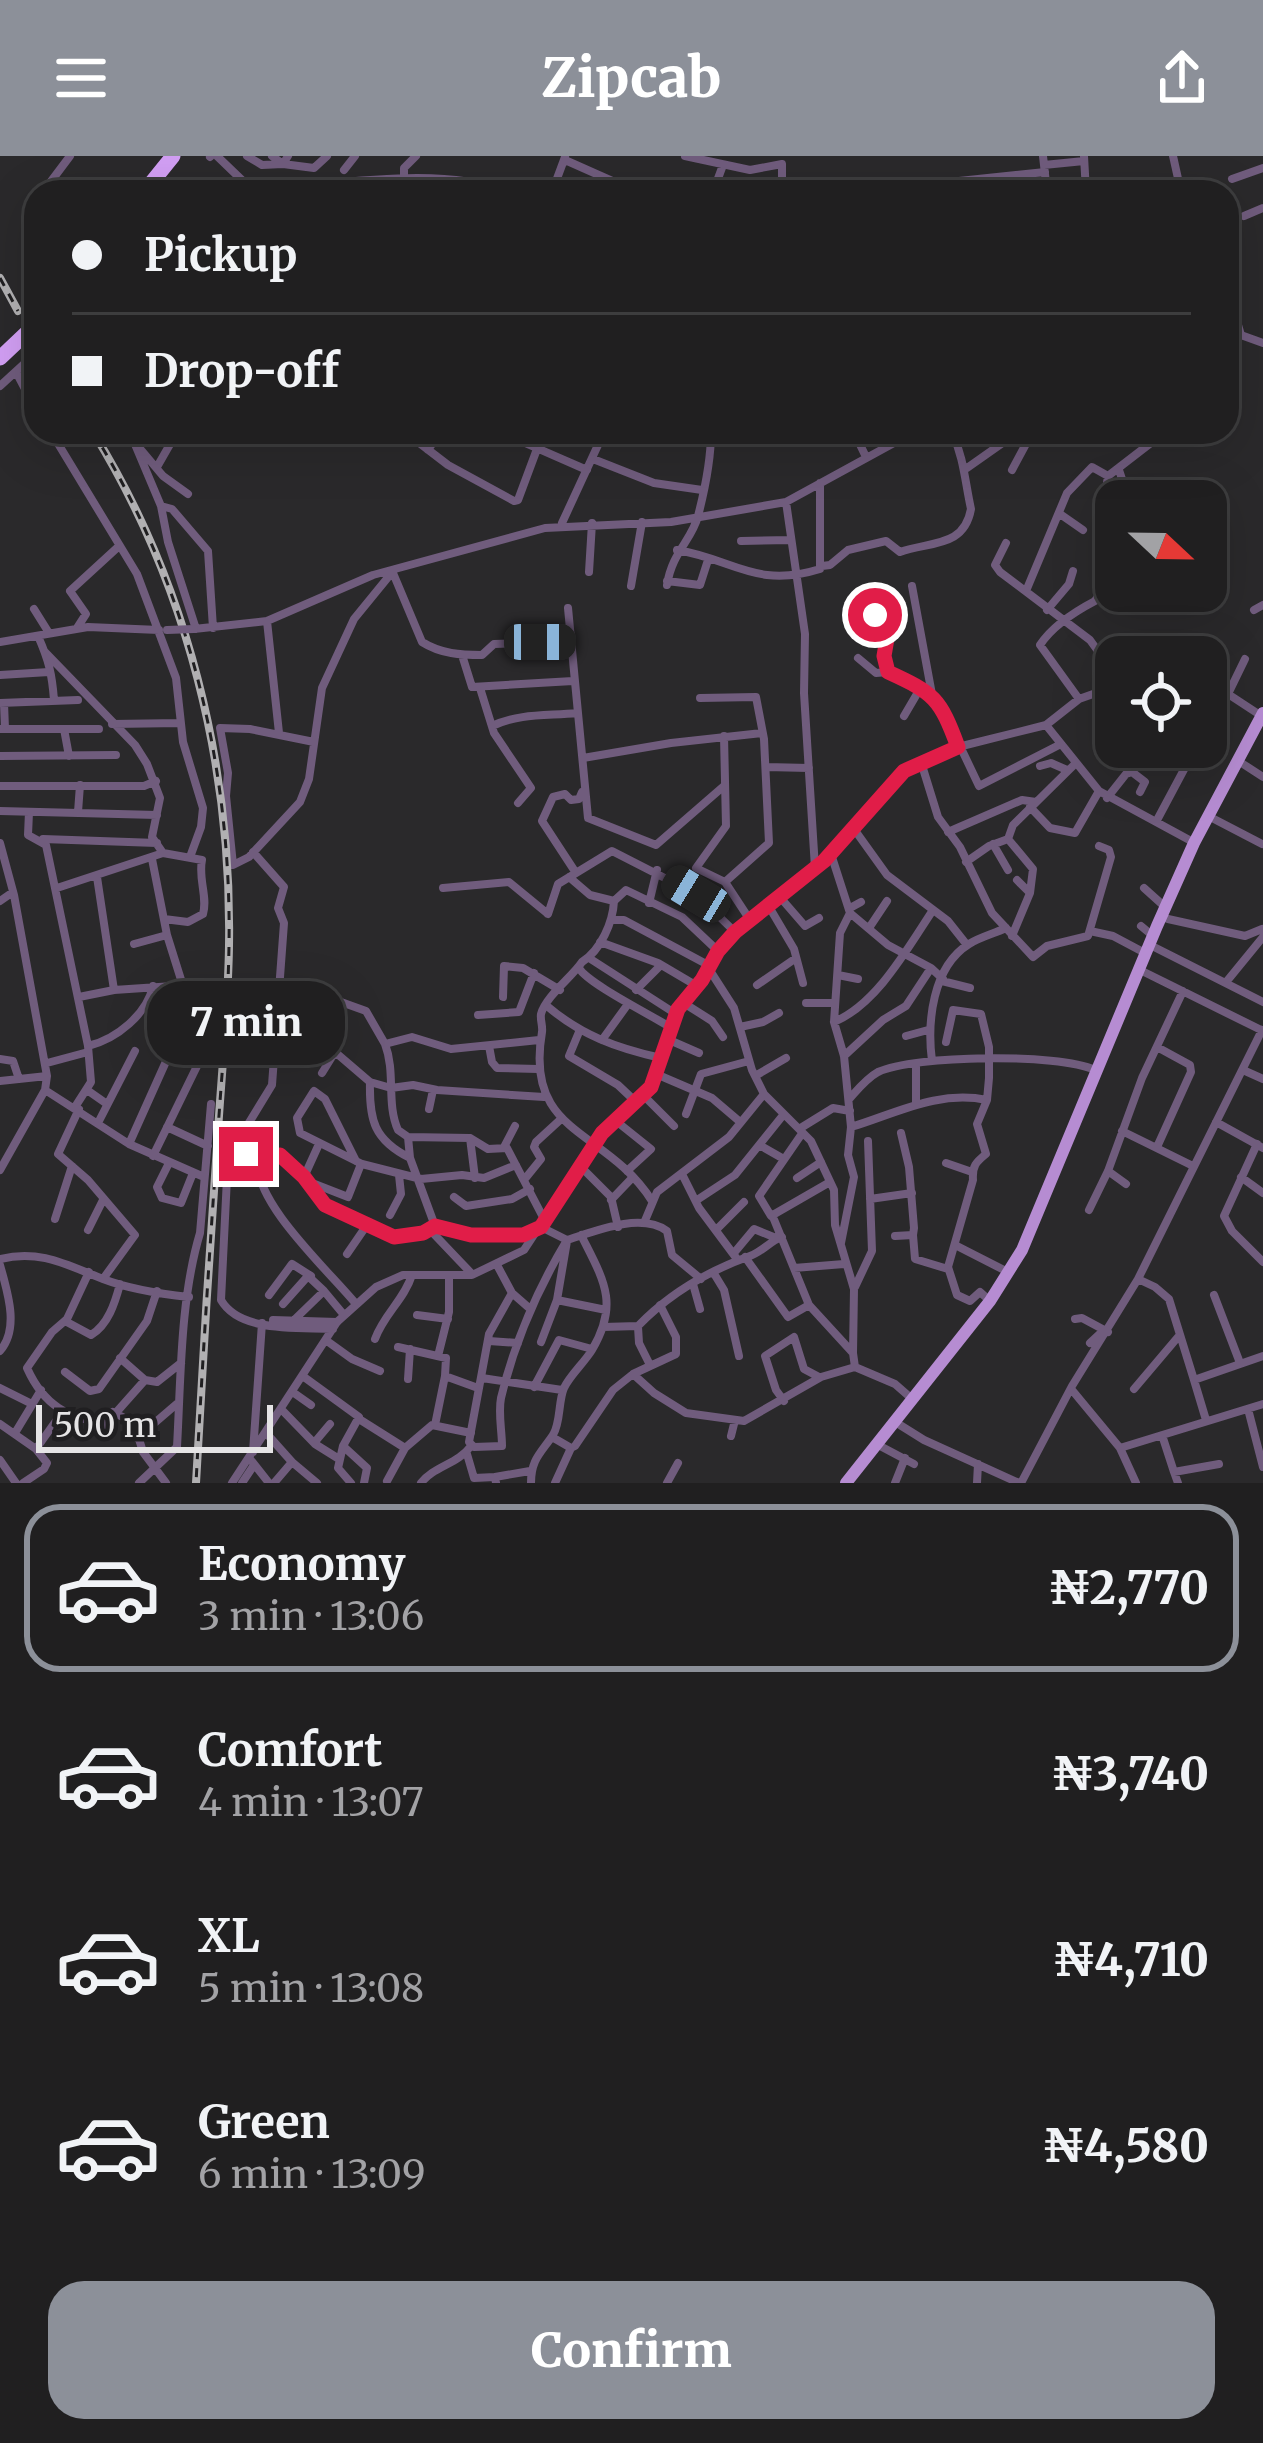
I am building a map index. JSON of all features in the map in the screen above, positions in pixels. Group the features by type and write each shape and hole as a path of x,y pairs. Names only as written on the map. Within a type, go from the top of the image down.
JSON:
{"highway":[{"path":"156,180 175,156"},
{"path":"0,360 24,337"}],"main road":[{"path":"1167,913 1194,843 1262,714"},
{"path":"849,1483 900,1425 1027,1252 1151,945 1243,764 1258,744 1263,725"},
{"path":"849,1483 996,1297 1141,970"}],"street":[{"path":"212,156 241,180"},
{"path":"212,156 239,180"},
{"path":"248,156 262,165 286,160"},
{"path":"272,156 317,168 327,156"},
{"path":"344,170 355,156"},
{"path":"404,180 404,168 416,156"},
{"path":"685,156 750,170 782,164 782,180"},
{"path":"565,158 612,180"},
{"path":"974,180 1084,159"},
{"path":"717,180 723,165"},
{"path":"1232,179 1263,168"},
{"path":"1244,216 1263,208"},
{"path":"0,386 24,364"},
{"path":"16,372 24,387"},
{"path":"58,444 162,630 203,808 190,857"},
{"path":"135,444 161,506 195,629"},
{"path":"136,444 188,494"},
{"path":"157,466 170,444"},
{"path":"420,444 448,465 517,501 537,449"},
{"path":"428,450 432,444"},
{"path":"526,444 587,470"},
{"path":"562,524 599,444"},
{"path":"708,560 700,585 667,583 677,550 698,518 711,444"},
{"path":"860,444 866,458"},
{"path":"0,642 77,628 195,629 267,621 312,599 394,571 562,524 698,518 786,502 892,444"},
{"path":"677,550 700,553 757,576 796,574 830,565 848,550 886,541 901,552 923,543 953,540 971,514 969,465 957,444"},
{"path":"969,465 999,444"},
{"path":"1012,470 1026,444"},
{"path":"1108,476 1152,444"},
{"path":"592,459 654,483 702,490"},
{"path":"1026,592 1067,493 1089,468 1108,476"},
{"path":"1119,470 1122,480"},
{"path":"1107,480 1108,476"},
{"path":"820,482 822,566"},
{"path":"786,502 805,627 815,868"},
{"path":"161,506 172,509 208,551 213,628"},
{"path":"1060,514 1082,530"},
{"path":"631,586 642,522"},
{"path":"589,572 592,523"},
{"path":"741,541 790,540"},
{"path":"1006,543 995,566 1009,582 1095,646"},
{"path":"77,628 86,614 70,591 118,547"},
{"path":"394,571 422,643 462,655 482,655 490,646 520,641 571,642"},
{"path":"314,742 225,726 219,730 228,773 232,865 253,852 300,802 309,779 322,688 354,619 394,571"},
{"path":"1048,610 1069,584 1073,571"},
{"path":"912,586 932,694 979,786 1061,744"},
{"path":"1079,698 1041,648 1051,630 1067,622 1081,605 1095,600"},
{"path":"888,672 884,656 889,627 875,615 890,603"},
{"path":"568,608 587,818 656,845 724,786"},
{"path":"34,609 50,633"},
{"path":"267,621 279,733"},
{"path":"38,635 51,659 54,700"},
{"path":"45,652 135,745 156,781 160,798 152,837 163,854"},
{"path":"462,655 470,686 574,681"},
{"path":"858,658 877,673 888,672 932,694"},
{"path":"1245,659 1228,694 1262,714"},
{"path":"0,674 49,672"},
{"path":"904,716 921,687"},
{"path":"479,688 492,727 531,788 518,803"},
{"path":"232,1483 254,1457 261,1430 282,1410 338,1322 376,1287 412,1275 472,1275 524,1250 594,1143 640,1099 656,1074 682,1002 710,968 732,930 831,854 896,778 959,746 1046,725 1079,698 1095,693"},
{"path":"700,698 753,695 763,733 769,843 725,882"},
{"path":"78,700 2,703 3,729 99,729"},
{"path":"492,727 517,716 577,713"},
{"path":"112,724 180,723"},
{"path":"1046,725 1072,767 1103,795 1194,843"},
{"path":"64,729 69,756"},
{"path":"583,758 763,733"},
{"path":"724,736 723,835 696,868 725,882 748,916"},
{"path":"0,756 116,755"},
{"path":"921,762 938,817 992,913 1035,957 1047,946 1083,940 1090,931 1111,856 1099,846"},
{"path":"1243,764 1263,777"},
{"path":"1040,766 1072,767"},
{"path":"766,767 809,768"},
{"path":"1008,839 1013,825 1072,767"},
{"path":"1126,768 1145,782 1140,793"},
{"path":"1156,822 1185,768"},
{"path":"948,832 1022,800 1033,804 1050,828 1075,833 1103,795 1132,772"},
{"path":"0,786 144,786 156,781"},
{"path":"78,812 80,785"},
{"path":"583,791 579,799 571,800 565,794 553,797 542,821 572,875 590,895 614,901"},
{"path":"0,812 157,815"},
{"path":"29,812 28,835 33,840 157,843"},
{"path":"1214,819 1262,844"},
{"path":"854,829 887,874 948,921 967,945"},
{"path":"41,839 57,888 91,1082 57,1152 135,1234 103,1279"},
{"path":"966,862 1008,839"},
{"path":"932,1061 928,1030 942,980 967,945 1009,932 1030,893 1034,869 1008,839"},
{"path":"0,844 47,1076 45,1090 0,1171"},
{"path":"992,844 1008,870"},
{"path":"443,888 509,883 548,914 556,886 612,851 696,894 732,930"},
{"path":"253,852 284,887 278,908 284,923 273,1078 230,1154 220,1300 235,1316 263,1323 338,1322"},
{"path":"57,888 163,854 202,860 205,909 200,918 164,920"},
{"path":"831,854 850,911 942,980 970,988"},
{"path":"129,1144 177,1036 183,986 152,859"},
{"path":"649,903 656,871"},
{"path":"97,877 114,990"},
{"path":"1017,880 1030,893"},
{"path":"1144,889 1167,913 1245,936 1263,933"},
{"path":"652,1201 630,1174 560,1120 546,1097 538,1069 542,1013 590,958 613,920 614,901 626,890 682,917 718,951"},
{"path":"0,901 13,892"},
{"path":"779,896 805,926 819,918"},
{"path":"869,928 887,901"},
{"path":"841,1244 854,1177 844,1157 850,1111 844,1056 834,1022 840,933 850,911 861,902"},
{"path":"768,905 796,958 803,983"},
{"path":"834,1022 853,1014 933,910"},
{"path":"613,920 624,920 710,968 734,1008 764,1094 811,1141 830,1182 854,1288 855,1367"},
{"path":"1141,926 1151,945"},
{"path":"1090,931 1151,945 1263,1002"},
{"path":"1227,981 1263,933"},
{"path":"134,944 167,935"},
{"path":"600,941 662,965 697,986"},
{"path":"590,958 676,1014"},
{"path":"757,985 796,958"},
{"path":"636,990 662,965"},
{"path":"502,997 503,967 534,973 560,990"},
{"path":"579,967 586,980 607,986 628,1004 670,1027"},
{"path":"844,1056 906,1006 931,968"},
{"path":"900,1425 1020,1483 1138,1280 1263,1031 1141,970"},
{"path":"478,1015 519,1012 534,973"},
{"path":"838,975 858,979"},
{"path":"79,997 218,983"},
{"path":"46,1063 110,1037 144,1010 153,986"},
{"path":"1089,1210 1183,991"},
{"path":"321,1037 341,1002 365,1011 393,1066 395,1126 408,1137 470,1138 488,1150 510,1150 543,1224 567,1240"},
{"path":"682,1002 712,1021 723,1036"},
{"path":"806,1004 836,1003"},
{"path":"601,1041 628,1004"},
{"path":"547,1006 579,1032 628,1053 661,1058"},
{"path":"946,1042 953,1010 981,1014 989,1061 988,1100 977,1124 986,1154 976,1160 972,1172 948,1269 957,1295 970,1301 980,1292 996,1297"},
{"path":"740,1028 779,1012"},
{"path":"906,1036 928,1030"},
{"path":"579,1032 569,1056 640,1099 674,1126"},
{"path":"385,1045 412,1037 440,1048 539,1040"},
{"path":"667,1039 699,1053"},
{"path":"489,1046 497,1068 538,1069"},
{"path":"1157,1047 1190,1065 1191,1072 1157,1147"},
{"path":"99,1121 135,1051"},
{"path":"322,1072 335,1052 370,1082 391,1088 412,1085 546,1097"},
{"path":"0,1058 13,1061 19,1079"},
{"path":"754,1076 786,1058"},
{"path":"849,1099 876,1073 932,1061 1061,1059 1095,1070"},
{"path":"153,1156 200,1060"},
{"path":"686,1114 702,1073 749,1061"},
{"path":"916,1064 916,1103"},
{"path":"1243,1070 1263,1079"},
{"path":"656,1074 695,1090 739,1121"},
{"path":"0,1082 47,1076"},
{"path":"370,1082 372,1126 389,1148 410,1158"},
{"path":"45,1090 129,1144 204,1177"},
{"path":"88,1090 107,1104"},
{"path":"429,1109 433,1090"},
{"path":"304,1179 348,1197 359,1162 325,1099 314,1091 296,1124 303,1137 359,1162 416,1177 494,1176 515,1165"},
{"path":"644,1223 652,1201 729,1137 764,1094"},
{"path":"847,1131 916,1103 988,1100"},
{"path":"139,1483 177,1447 211,1103"},
{"path":"850,1111 833,1108 799,1132 760,1196 809,1305 853,1352"},
{"path":"697,1199 728,1181 784,1114"},
{"path":"454,1198 466,1206 512,1199 527,1185 541,1159 536,1142 560,1120"},
{"path":"611,1200 651,1148 616,1120"},
{"path":"854,1288 872,1256 872,1120"},
{"path":"1216,1122 1260,1146 1224,1216 1232,1232 1263,1262"},
{"path":"504,1147 514,1126"},
{"path":"167,1127 208,1145"},
{"path":"1122,1131 1193,1166"},
{"path":"901,1133 912,1193 915,1259 948,1269"},
{"path":"408,1137 410,1158 433,1228 472,1275"},
{"path":"470,1138 475,1178"},
{"path":"304,1179 319,1144"},
{"path":"761,1146 782,1158"},
{"path":"230,1154 258,1160 280,1155 325,1205 394,1237 433,1228 471,1235 523,1235 543,1224"},
{"path":"258,1160 272,1210 356,1304"},
{"path":"797,1178 821,1162"},
{"path":"169,1163 157,1188 162,1198 182,1202 193,1174"},
{"path":"946,1163 972,1172"},
{"path":"55,1220 72,1166"},
{"path":"580,1166 611,1200 618,1227"},
{"path":"1108,1171 1126,1184"},
{"path":"682,1174 699,1208 788,1317 809,1305"},
{"path":"390,1215 400,1194 399,1175"},
{"path":"1241,1177 1263,1193"},
{"path":"773,1217 830,1182"},
{"path":"871,1196 912,1193"},
{"path":"835,1200 850,1196"},
{"path":"88,1230 103,1200"},
{"path":"717,1229 744,1202"},
{"path":"347,1254 368,1222"},
{"path":"421,1483 469,1449 502,1446 501,1397 528,1307 537,1301 567,1240 644,1223 667,1231 672,1255 697,1281 700,1309"},
{"path":"739,1256 754,1229 779,1238"},
{"path":"531,1483 530,1471 542,1445 552,1437 562,1390 603,1328 605,1283 581,1235"},
{"path":"895,1236 913,1235"},
{"path":"603,1328 638,1326 697,1281 779,1238"},
{"path":"542,1342 567,1240"},
{"path":"957,1246 1009,1273"},
{"path":"0,1351 6,1344 12,1308 0,1262 44,1256 120,1284 189,1298"},
{"path":"268,1295 292,1264 324,1291 338,1322"},
{"path":"794,1268 845,1264"},
{"path":"497,1265 512,1293 528,1307"},
{"path":"89,1272 65,1321 27,1368 41,1390 72,1418 105,1425 112,1412 146,1381"},
{"path":"712,1272 724,1290 739,1355"},
{"path":"375,1339 402,1300 412,1275"},
{"path":"284,1304 311,1276"},
{"path":"438,1356 448,1319 449,1277"},
{"path":"1138,1280 1167,1296 1206,1420"},
{"path":"65,1321 91,1335 97,1333 120,1284"},
{"path":"65,1372 93,1391 99,1388 147,1321 157,1291"},
{"path":"293,1321 324,1291"},
{"path":"512,1293 488,1341 469,1449 474,1478 495,1480 530,1471"},
{"path":"1214,1295 1240,1364"},
{"path":"556,1300 606,1310"},
{"path":"555,1483 571,1448 613,1390 633,1373 672,1357 678,1349 660,1305"},
{"path":"417,1315 448,1319"},
{"path":"1075,1319 1106,1331"},
{"path":"263,1323 338,1322"},
{"path":"242,1483 261,1430 263,1323"},
{"path":"638,1326 639,1343 650,1365"},
{"path":"1090,1343 1106,1331"},
{"path":"1135,1389 1179,1335"},
{"path":"784,1401 765,1356 789,1336 797,1342 804,1369 821,1378"},
{"path":"327,1340 380,1372"},
{"path":"534,1388 559,1340 592,1349"},
{"path":"488,1341 518,1343"},
{"path":"343,1445 367,1470 388,1482 405,1448 435,1425 448,1360 398,1347"},
{"path":"408,1379 410,1349"},
{"path":"1194,1380 1263,1356"},
{"path":"120,1358 146,1381 157,1382 182,1363"},
{"path":"633,1373 686,1413 735,1420 750,1420 843,1367 855,1367 896,1384 911,1400"},
{"path":"445,1376 562,1390"},
{"path":"304,1377 405,1448"},
{"path":"0,1388 32,1404"},
{"path":"15,1433 41,1390"},
{"path":"1072,1390 1120,1448 1136,1483"},
{"path":"294,1393 310,1405"},
{"path":"137,1438 179,1402"},
{"path":"1120,1448 1263,1404"},
{"path":"1248,1409 1263,1467"},
{"path":"282,1410 314,1443 339,1460"},
{"path":"36,1449 63,1411"},
{"path":"112,1412 134,1423 137,1438 166,1483"},
{"path":"351,1483 340,1472 339,1460 359,1419"},
{"path":"731,1436 735,1420"},
{"path":"0,1424 36,1449 46,1466 19,1483 0,1460"},
{"path":"314,1443 330,1424"},
{"path":"435,1425 471,1433"},
{"path":"261,1430 317,1483"},
{"path":"1162,1435 1178,1483"},
{"path":"552,1437 571,1448"},
{"path":"882,1447 914,1464"},
{"path":"254,1457 272,1483 292,1462"},
{"path":"895,1483 905,1458"},
{"path":"667,1483 677,1462"},
{"path":"977,1483 978,1464"},
{"path":"1174,1472 1220,1464"},
{"path":"364,1483 367,1470"}],"railway":[{"path":"0,278 18,311"},
{"path":"100,444 155,552 179,615 198,679 222,812 228,971 196,1483"}],"route":[{"path":"246,1154 258,1160 280,1155 325,1205 394,1237 431,1231 435,1226 464,1235 523,1235 541,1227 602,1133 651,1087 672,1021 718,951 824,861 904,771 958,747 932,694 888,672 884,656 889,627 875,615"}]}
